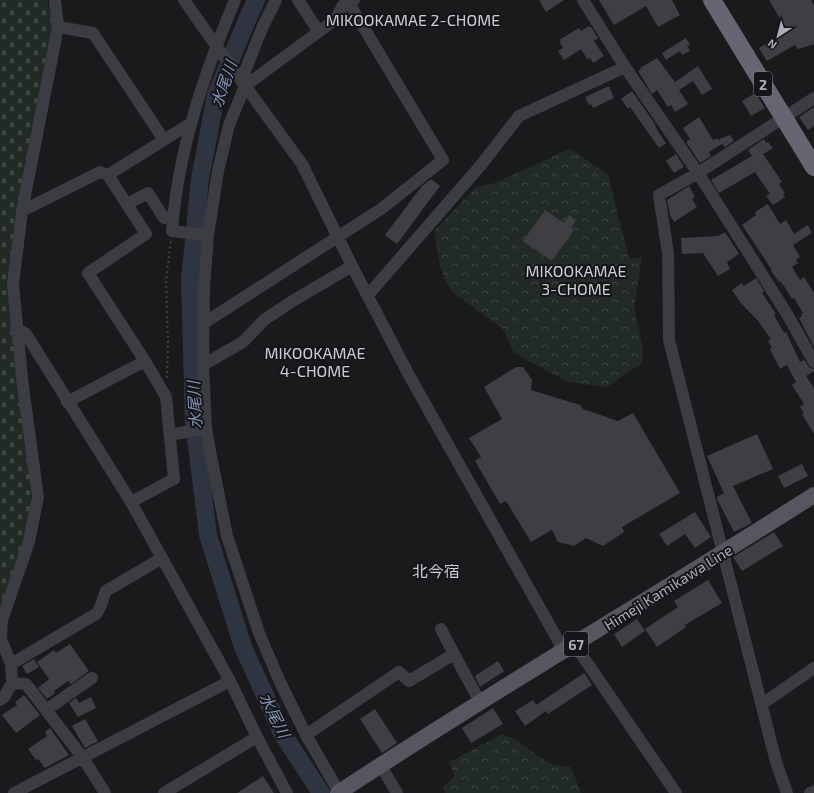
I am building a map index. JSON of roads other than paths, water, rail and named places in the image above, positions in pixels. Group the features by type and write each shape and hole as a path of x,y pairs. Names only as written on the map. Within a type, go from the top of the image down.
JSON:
{"highway":[{"name":"2","path":"712,0 814,167"}],"main road":[{"name":"Himeji Kamikawa Line","path":"338,792 480,702 724,553 814,495"}],"street":[{"path":"0,700 4,697 12,682 11,664 1,639 2,620 29,542 38,497 16,328 13,285 22,211 58,27 55,0"},
{"path":"184,0 302,164 352,266 410,377 570,648 676,793"},
{"path":"172,225 178,173 191,123 208,70 235,0"},
{"path":"276,0 263,26 245,71 246,86 229,125 218,171 208,235 204,288 203,365 206,428 227,536 259,633 280,682 306,735 338,792"},
{"path":"298,0 319,32"},
{"path":"583,0 625,66 698,173 787,314 814,362"},
{"path":"204,323 381,209 443,160 352,2 343,5 336,19 246,86"},
{"path":"58,27 93,33 164,140"},
{"path":"368,295 480,165 518,116 625,66"},
{"path":"787,793 776,762 669,340 668,253 659,195 698,173 784,119 814,98"},
{"path":"108,175 191,123"},
{"path":"22,211 100,172 108,175 146,234 88,272 146,361 166,397 174,479 130,502"},
{"path":"127,204 148,194 164,218 172,225 208,235"},
{"path":"203,365 243,342 264,320 280,309 352,266"},
{"path":"16,328 26,334 130,502 230,681 257,737 287,793"},
{"path":"67,402 146,361"},
{"path":"170,435 206,428"},
{"path":"11,664 96,614 100,608 102,597 106,591 162,558"},
{"path":"441,629 480,702"},
{"path":"306,735 400,672 409,681 454,654"},
{"path":"762,704 814,668"},
{"path":"46,710 92,678"},
{"path":"14,793 230,681"},
{"path":"12,682 26,684 83,758 105,793"},
{"path":"164,793 257,737"},
{"path":"380,764 397,793"},
{"path":"810,793 814,790"}],"waterway":[{"name":"水尾川","path":"256,0 216,95 200,179 190,280 194,422 208,535 243,647 282,733 321,793"}],"district":[{"name":"MIKOOKAMAE 2-CHOME","path":"413,19"},
{"name":"MIKOOKAMAE 3-CHOME","path":"576,279"},
{"name":"MIKOOKAMAE 4-CHOME","path":"315,361"},
{"name":"北今宿","path":"436,570"}]}
